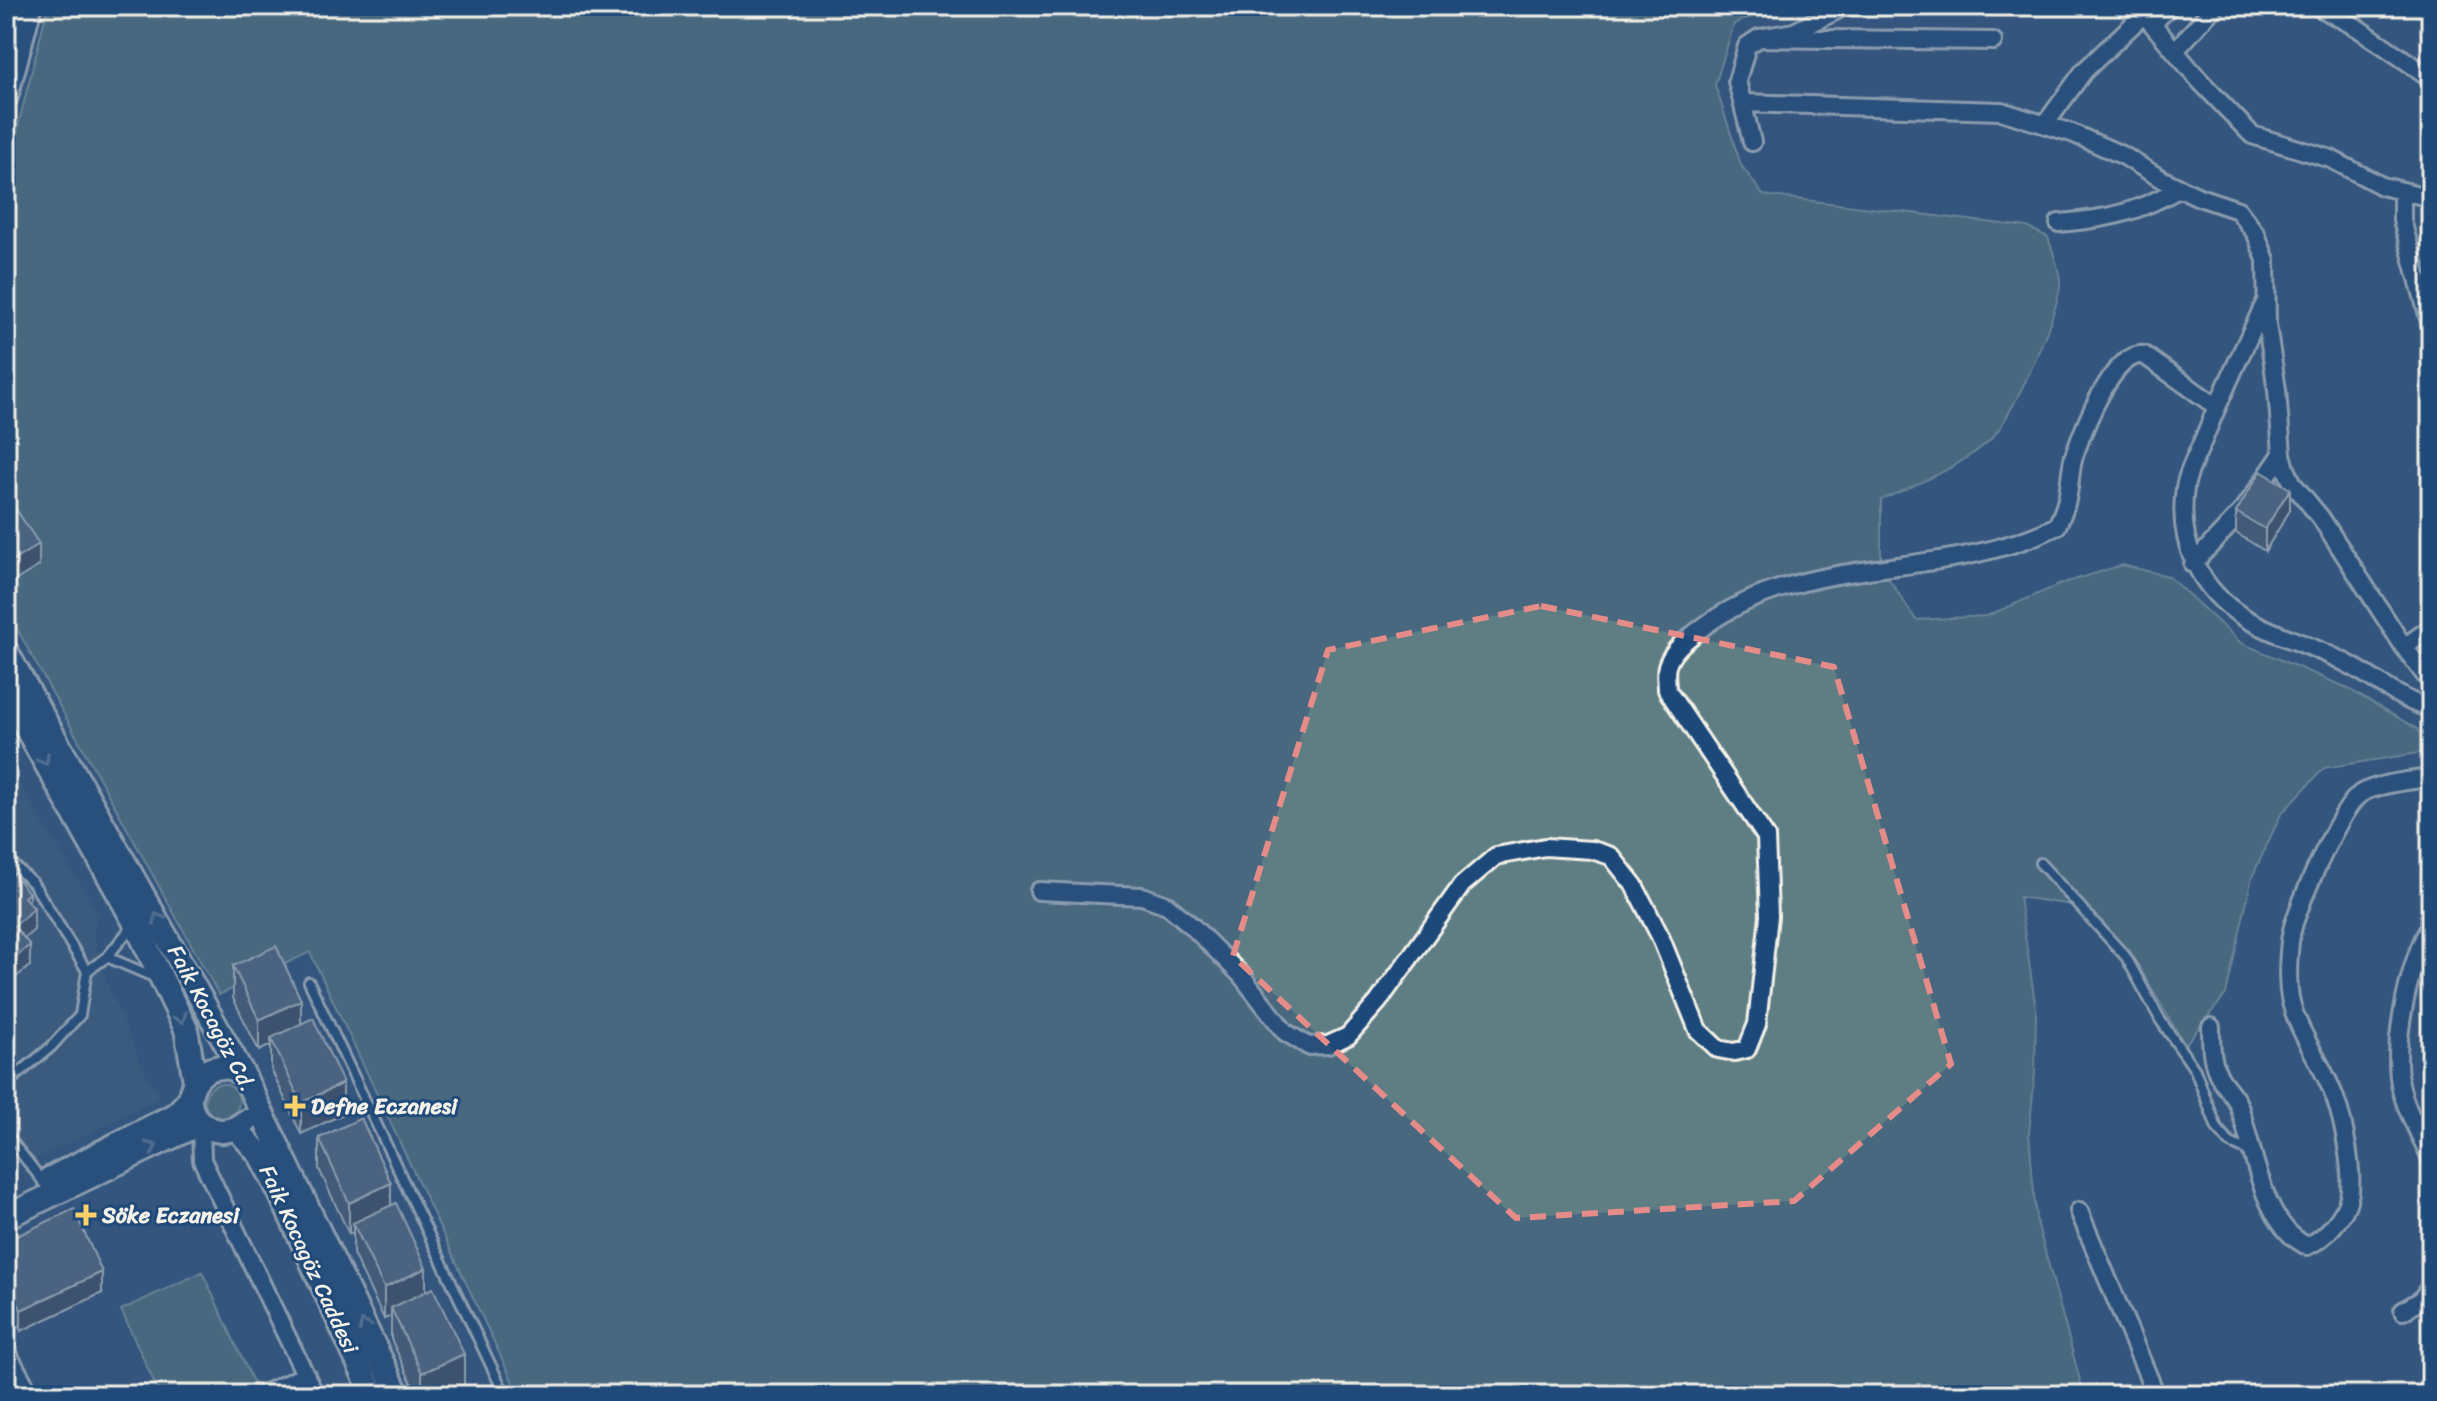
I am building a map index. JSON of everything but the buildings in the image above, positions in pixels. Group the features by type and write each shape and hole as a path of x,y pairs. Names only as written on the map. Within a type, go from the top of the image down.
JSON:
{"street":[{"path":"6,97 30,6"},
{"path":"1752,142 1737,81 1747,46 1759,38 1794,32 1845,6"},
{"path":"2046,123 2084,71 2145,15 2169,6"},
{"path":"2175,51 2215,6"},
{"path":"2317,6 2356,27 2431,78"},
{"path":"2145,15 2200,81 2252,135 2331,159 2382,186 2431,198"},
{"path":"1759,38 1993,41"},
{"path":"1744,103 2001,111 2046,123 2124,156 2180,188 2238,210 2256,234 2266,260 2267,325 2277,390 2282,454 2293,484 2321,518 2404,647 2431,683"},
{"path":"2059,223 2105,219 2131,212 2180,188"},
{"path":"2402,192 2402,220 2431,326"},
{"path":"2267,299 2185,485 2183,506 2193,564 2217,596 2244,617 2278,635 2341,660 2412,704 2431,709"},
{"path":"1039,891 1142,896 1167,905 1241,975 1285,1032 1308,1046 1328,1045 1348,1036 1378,1002 1462,885 1496,856 1545,847 1592,850 1611,856 1634,885 1660,936 1698,1030 1718,1049 1734,1052 1747,1049 1757,1024 1769,916 1766,837 1667,690 1667,667 1679,645 1720,614 1761,594 1834,573 1954,557 2037,537 2057,526 2066,503 2073,455 2104,387 2127,358 2136,354 2144,355 2217,407"},
{"path":"2193,564 2245,508 2282,454"},
{"path":"2404,647 2431,628"},
{"name":"Faik Kocagöz Cd.","path":"6,651 243,1074 398,1395"},
{"path":"6,692 135,923 186,1029 195,1117 218,1131 236,1128 250,1116 255,1099"},
{"path":"2211,1027 2216,1070 2236,1097 2274,1213 2293,1239 2307,1246 2320,1241 2336,1222 2349,1198 2348,1171 2337,1101 2291,1002 2289,980 2293,925 2343,815 2358,796 2369,789 2431,778"},
{"path":"2431,925 2422,940 2398,1040 2399,1079 2407,1106 2431,1159"},
{"path":"6,1217 48,1188 176,1114 201,1074 217,1067 226,1067 243,1074"},
{"path":"6,1201 48,1188 201,1123"},
{"path":"201,1123 202,1160 315,1395"},
{"name":"Faik Kocagöz Caddesi","path":"236,1128 260,1155 279,1191 373,1395"},
{"path":"2079,1211 2156,1395"},
{"path":"2403,1311 2421,1300 2431,1286"},
{"path":"6,1357 27,1395"},
{"path":"261,1395 306,1375"}],"lane":[{"path":"6,858 33,883 87,971 80,1015 51,1047 6,1084"},
{"path":"2040,863 2126,957 2161,1021 2195,1070 2217,1128 2236,1146 2252,1152"},
{"path":"87,971 107,957 135,923"},
{"path":"107,957 163,982"},
{"path":"309,982 505,1395"},
{"path":"6,1134 48,1188"}],"highlighted area":[{"path":"1541,606 1834,667 1951,1064 1794,1201 1516,1218 1233,956 1328,650"}],"shaded area":[{"path":"6,762 99,915 93,933 105,978 144,1070 160,1098 6,1174"}],"green space":[{"path":"48,6 1776,6 1734,24 1715,85 1741,165 1763,195 2027,227 2048,237 2058,267 2060,285 2051,319 2021,391 1998,430 1989,441 1964,459 1881,500 1881,567 1916,620 1987,616 2061,584 2122,565 2168,576 2241,643 2345,687 2417,729 2431,751 2324,768 2281,814 2252,877 2226,994 2185,1045 2138,965 2085,907 2019,897 2036,1009 2035,1073 2029,1133 2036,1218 2084,1395 519,1395 310,952 219,995 6,609 6,586 39,566 6,515 6,174"},
{"path":"222,1084 234,1089 239,1101 234,1113 222,1118 210,1113 205,1101 210,1089"},
{"path":"202,1272 255,1386 237,1395 160,1395 121,1310"}],"place":[{"name":"Defne Eczanesi","path":"295,1106"},
{"name":"Söke Eczanesi","path":"86,1215"}]}
